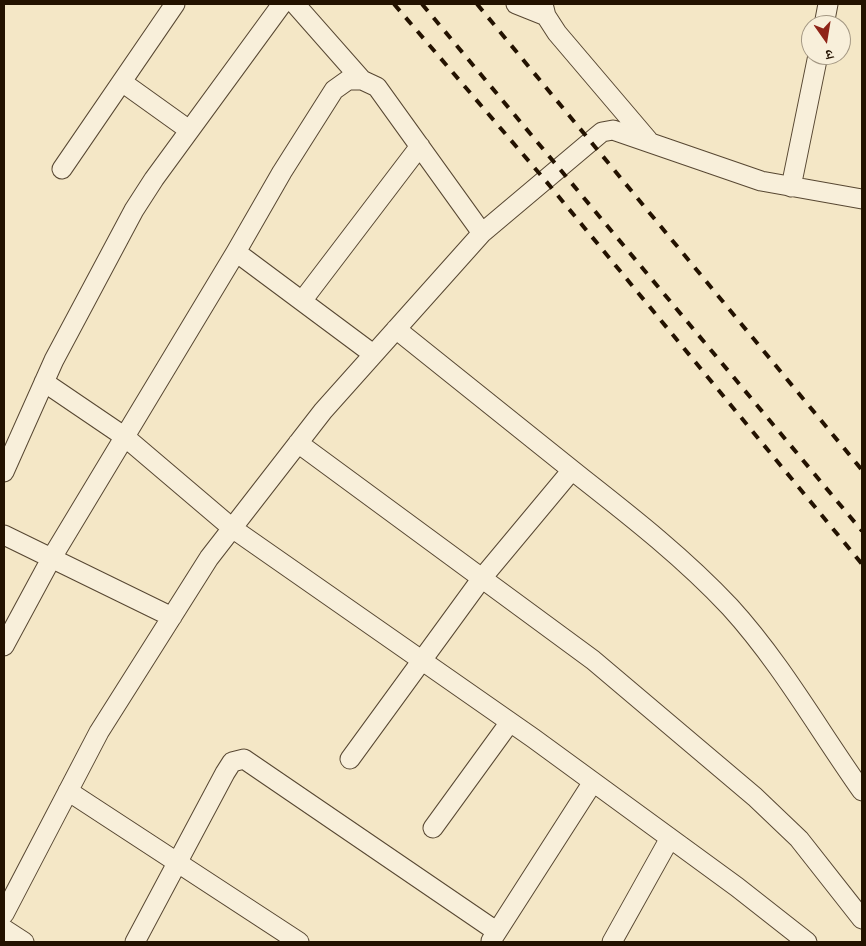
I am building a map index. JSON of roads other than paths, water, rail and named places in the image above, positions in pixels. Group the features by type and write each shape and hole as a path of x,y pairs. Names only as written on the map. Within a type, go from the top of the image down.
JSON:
{"street":[{"path":"62,170 175,4"},
{"path":"4,472 44,382 134,210 189,130 282,4"},
{"path":"296,4 362,80 377,87 482,233"},
{"path":"516,4 545,10 557,34 648,140"},
{"path":"791,186 816,65"},
{"path":"4,646 52,559 282,172 334,90 348,80 362,80"},
{"path":"122,82 189,130"},
{"path":"4,914 99,732 209,558 323,411 482,233 602,132 613,130 648,140 711,165 761,181 862,199"},
{"path":"302,301 420,146"},
{"path":"236,252 373,354"},
{"path":"396,328 572,470 700,577 730,607 780,668 807,712 862,790"},
{"path":"44,382 125,437 232,528 510,722 670,838 807,942"},
{"path":"298,443 593,660 755,798 799,839 862,919"},
{"path":"350,760 482,578 572,470"},
{"path":"4,535 172,617"},
{"path":"433,828 510,722"},
{"path":"135,942 232,762 244,759 493,937 593,782"},
{"path":"68,791 299,942"},
{"path":"612,942 670,838"},
{"path":"4,928 24,942"}],"railway":[{"path":"394,4 545,180 862,564"},
{"path":"422,4 862,531"},
{"path":"477,4 862,470"}]}
